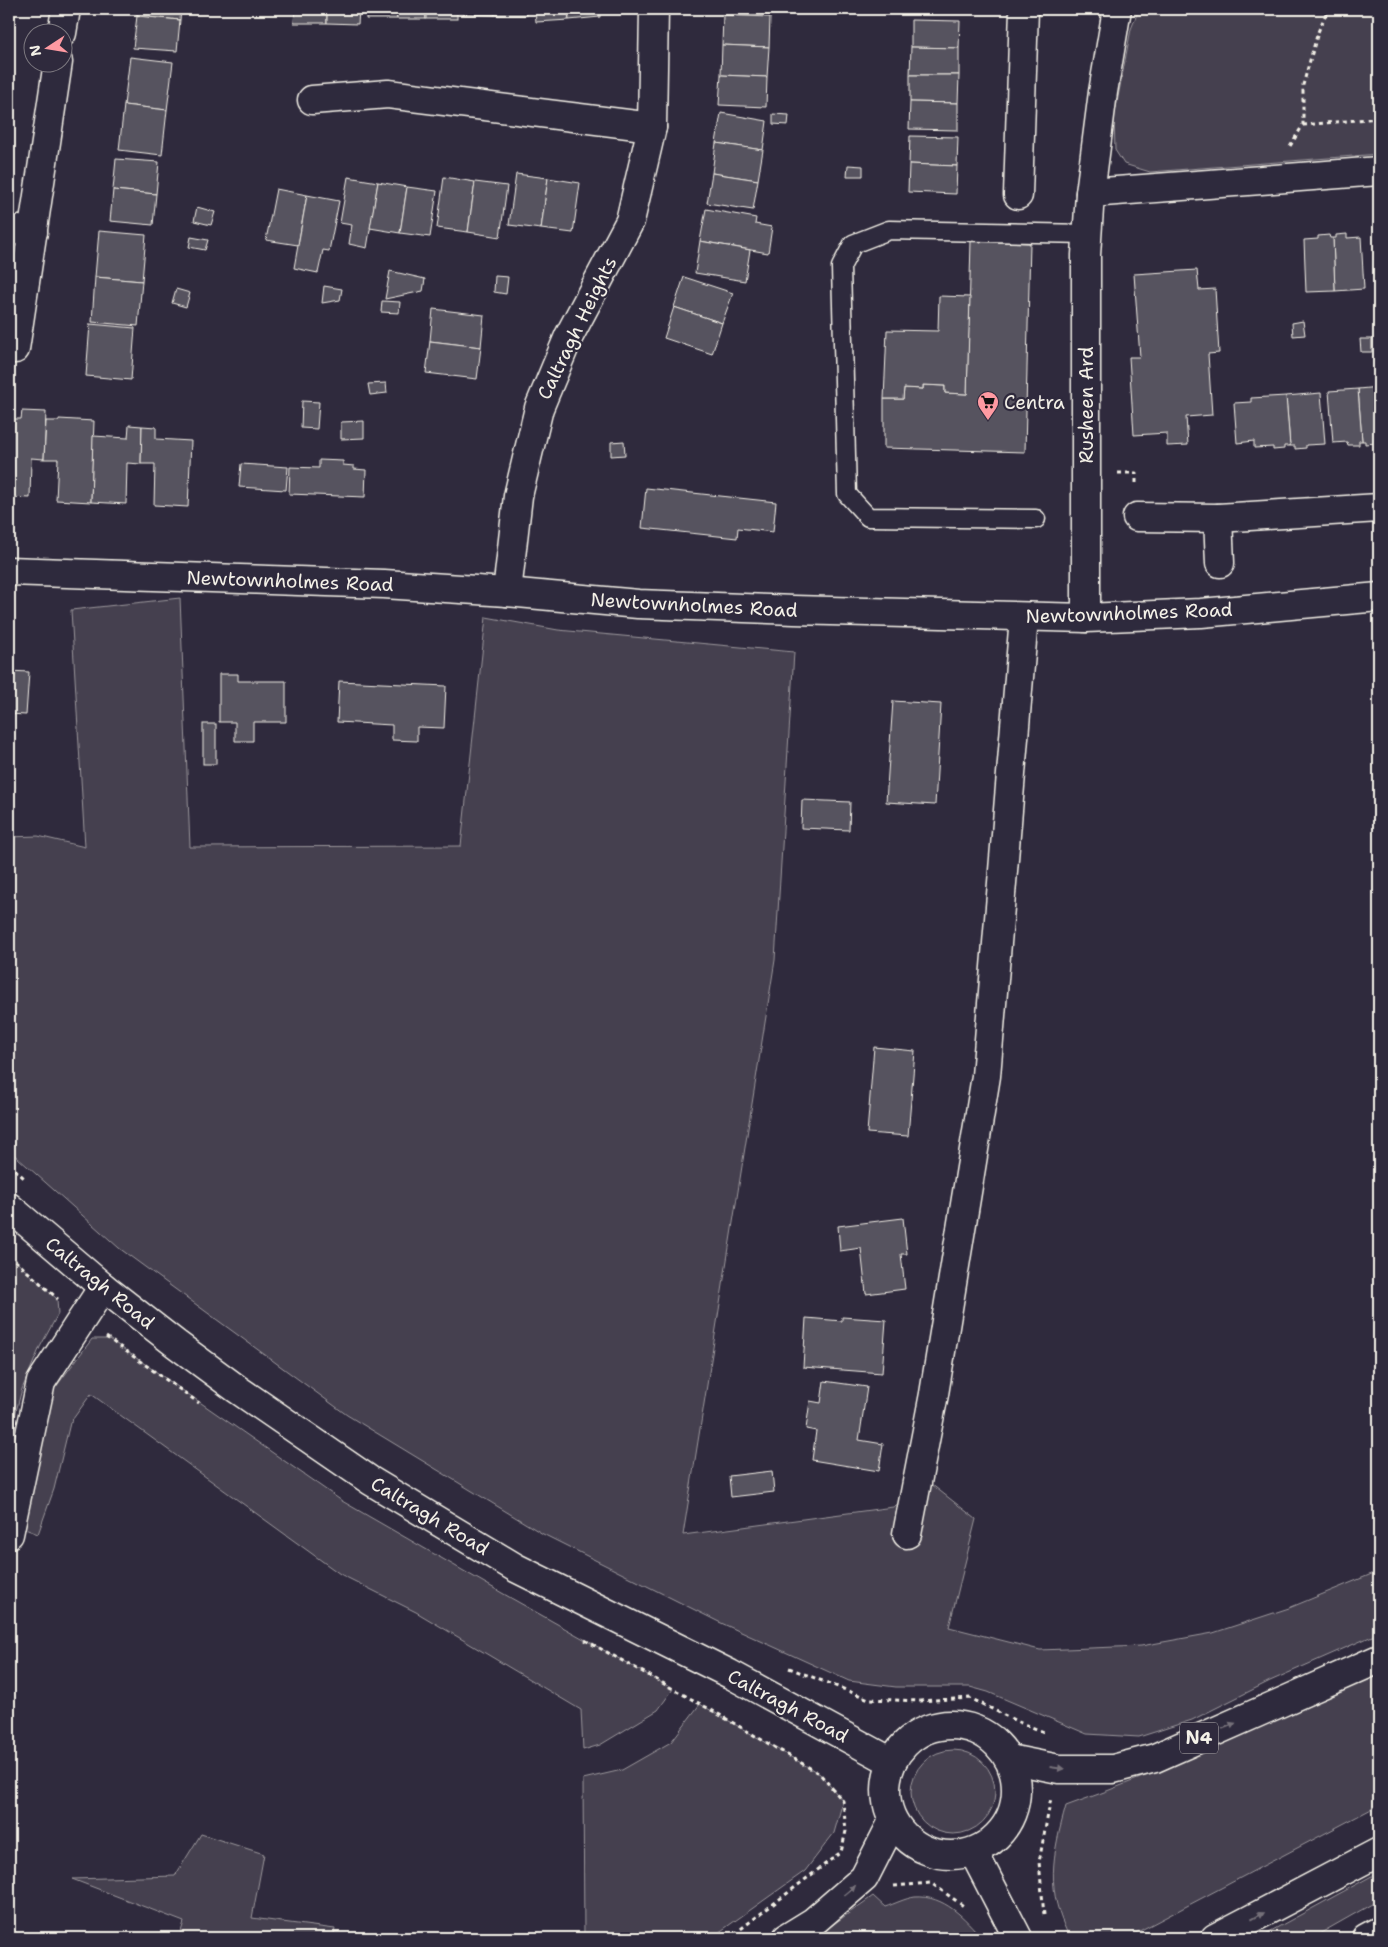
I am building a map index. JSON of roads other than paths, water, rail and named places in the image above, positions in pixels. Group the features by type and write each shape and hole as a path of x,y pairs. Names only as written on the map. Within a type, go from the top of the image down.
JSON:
{"main road":[{"path":"64,22 66,9"},
{"name":"Caltragh Heights","path":"507,592 518,496 539,408 569,336 630,221 652,127 654,9"},
{"path":"1018,195 1024,9"},
{"name":"Rusheen Ard","path":"1086,618 1088,234 1090,193 1108,53 1117,9"},
{"path":"9,348 15,349 21,230 56,72"},
{"path":"312,100 388,94 652,127"},
{"path":"1090,193 1379,171"},
{"path":"1137,517 1218,518 1379,508"},
{"path":"1218,518 1220,563"},
{"name":"Newtownholmes Road","path":"9,571 384,584 648,604 1024,617 1086,618 1201,613 1379,597"},
{"path":"907,1534 934,1394 986,1076 1024,617"},
{"name":"Caltragh Road","path":"9,1207 103,1287 237,1389 388,1492 516,1568 730,1674 892,1762"},
{"path":"9,1534 41,1382 103,1287"},
{"name":"N4","path":"1009,1759 1060,1769 1113,1769 1155,1758 1379,1660"},
{"path":"960,1725 980,1731 997,1743 1009,1759 1016,1780 1016,1803 1008,1824 993,1841 974,1853 955,1856 936,1854 919,1848 904,1836 893,1821 886,1802 886,1781 892,1762 904,1745 920,1732 939,1726 960,1725"},
{"path":"787,1938 812,1922 864,1878 893,1821"},
{"path":"1215,1938 1379,1852"},
{"path":"974,1853 1018,1938"},
{"path":"1366,1938 1379,1931"}],"lane":[{"path":"1036,519 868,517 847,494 841,267 853,244 889,230 1088,234"}],"place":[{"name":"Centra","path":"988,421"}]}
